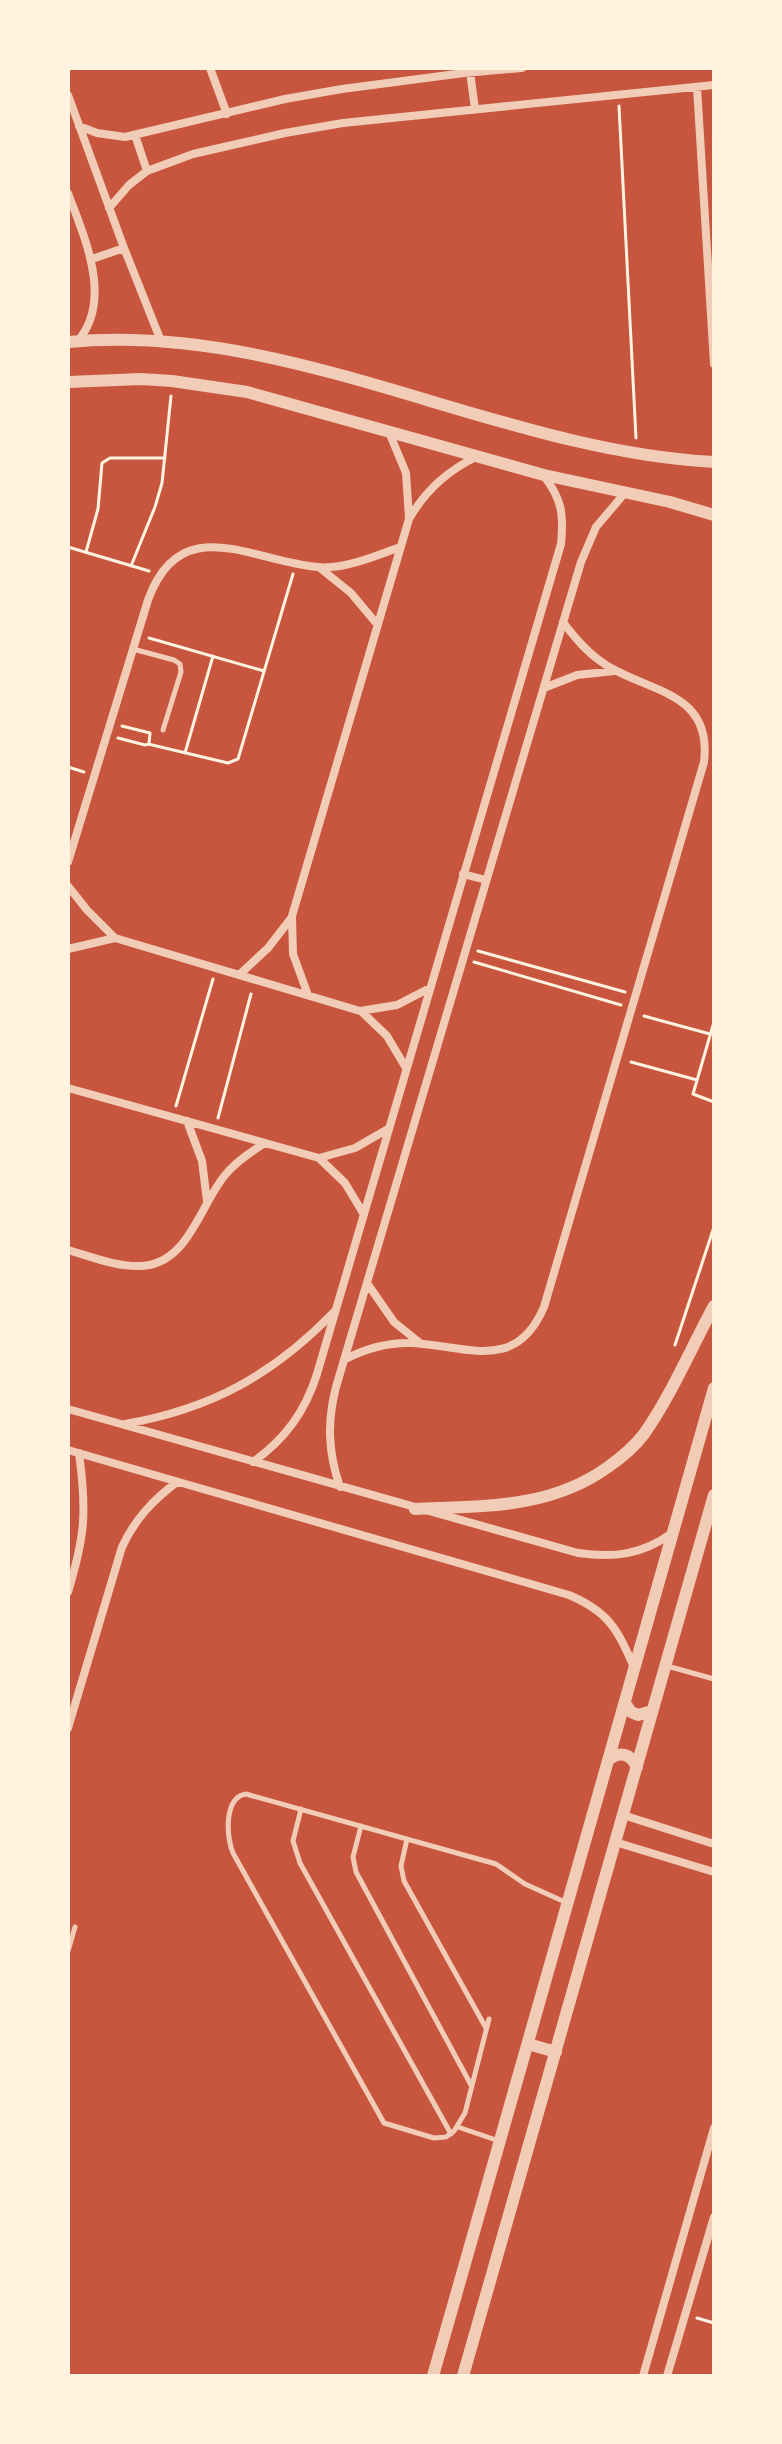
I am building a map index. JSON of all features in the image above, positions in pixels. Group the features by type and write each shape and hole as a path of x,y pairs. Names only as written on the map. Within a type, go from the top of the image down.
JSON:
{"street":[{"path":"210,68 227,114"},
{"path":"79,126 111,136 135,135 327,92 522,68"},
{"path":"470,72 475,109"},
{"path":"109,208 129,185 147,171 193,154 285,133 343,123 714,85"},
{"path":"697,87 714,364"},
{"path":"68,95 161,341"},
{"path":"135,135 147,171"},
{"path":"68,193 92,259 93,296 85,333 72,342"},
{"path":"92,259 124,248"},
{"path":"72,342 161,341 273,357 576,443 637,455 714,462"},
{"path":"68,382 141,379 247,392 544,475 670,502 714,515"},
{"path":"388,430 406,473 409,519"},
{"path":"308,995 293,954 292,916 400,547 417,505 437,482 477,457"},
{"path":"253,1462 282,1438 304,1408 312,1391 561,544 561,509 557,493 544,475"},
{"path":"340,1487 329,1448 328,1427 344,1360 587,544 602,519 624,494"},
{"path":"68,862 137,635 159,574 178,555 203,546 220,546 319,568 361,560 400,547"},
{"path":"319,568 351,593 377,624"},
{"path":"344,1360 379,1346 420,1343 449,1349 497,1351 527,1336 537,1323 619,1059 704,762 706,745 700,723 687,706 669,693 615,671 587,651 563,622"},
{"path":"544,688 577,675 615,671"},
{"path":"463,874 486,880"},
{"path":"68,886 115,938 360,1011 387,1036 406,1068"},
{"path":"239,975 268,948 292,916"},
{"path":"68,949 115,938"},
{"path":"360,1011 397,1005 430,988"},
{"path":"69,1087 319,1158 345,1183 363,1214"},
{"path":"187,1121 202,1161 207,1202"},
{"path":"319,1158 355,1148 388,1129"},
{"path":"68,1250 127,1265 145,1266 162,1261 189,1236 226,1174 237,1162 265,1143"},
{"path":"367,1283 394,1322 420,1343"},
{"path":"415,1509 504,1506 535,1501 593,1478 619,1459 641,1437 659,1410 714,1306"},
{"path":"120,1425 155,1419 222,1396 283,1360 334,1312"},
{"path":"433,2376 714,1388"},
{"path":"68,1409 554,1548 605,1557 633,1554 655,1546 673,1533"},
{"path":"68,1450 569,1595 592,1606 609,1619 621,1637 634,1668"},
{"path":"68,1592 82,1543 85,1518 79,1453"},
{"path":"68,1728 122,1547 131,1527 145,1510 177,1482"},
{"path":"463,2376 714,1495"},
{"path":"625,1703 631,1712 638,1715 652,1711"},
{"path":"608,1760 622,1753 629,1756 637,1767"},
{"path":"623,1815 714,1844"},
{"path":"615,1842 714,1872"},
{"path":"528,2044 556,2052"},
{"path":"643,2376 714,2128"},
{"path":"667,2376 714,2217"}],"lane":[{"path":"133,649 180,664 181,672 163,730"},
{"path":"666,1665 714,1679"},
{"path":"489,2019 458,2127 451,2134 434,2138 387,2125 233,1853 227,1831 235,1800 239,1795 246,1794 496,1864 525,1884 568,1903"},
{"path":"301,1809 293,1841 300,1863 451,2134"},
{"path":"361,1826 353,1857 356,1872 472,2086"},
{"path":"407,1839 401,1866 404,1881 487,2029"},
{"path":"68,1951 75,1927"},
{"path":"458,2127 500,2141"}],"path":[{"path":"618,95 637,455"},
{"path":"131,566 155,507 166,458 172,381"},
{"path":"86,552 98,509 102,463 110,458 166,458"},
{"path":"68,547 159,574"},
{"path":"107,736 228,763 238,759 297,563"},
{"path":"137,635 265,671"},
{"path":"185,753 213,656"},
{"path":"110,724 150,733 148,744"},
{"path":"466,948 637,996"},
{"path":"463,958 710,1034"},
{"path":"173,1117 216,968"},
{"path":"215,1129 255,979"},
{"path":"714,1022 694,1095 714,1102"},
{"path":"619,1059 697,1080"},
{"path":"671,1358 714,1227"},
{"path":"685,2315 714,2323"}]}
